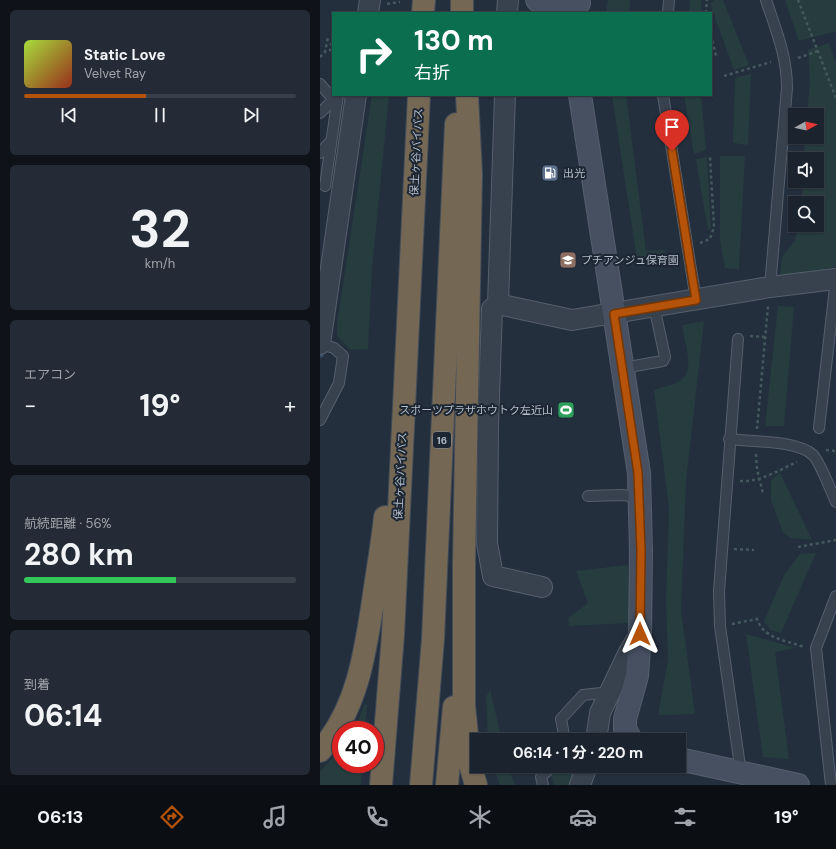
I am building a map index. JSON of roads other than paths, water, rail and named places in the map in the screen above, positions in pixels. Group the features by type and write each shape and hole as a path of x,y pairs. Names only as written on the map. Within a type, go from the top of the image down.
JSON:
{"highway":[{"path":"423,12 424,0"},
{"name":"保土ヶ谷バイパス","path":"380,785 393,635 419,96"},
{"name":"16","path":"421,785 433,639 457,96"},
{"path":"467,96 471,174 464,562 464,706 470,764 476,785"},
{"path":"320,751 332,737 346,712 358,681 368,632 382,544 409,296"},
{"path":"447,785 460,634 464,562"}],"street":[{"path":"368,12 370,0"},
{"path":"507,12 508,0"},
{"path":"537,0 578,5"},
{"path":"331,352 356,96"},
{"path":"505,96 498,304 492,309 488,426 488,543 493,576 542,587"},
{"path":"580,96 638,473 640,497 640,634 637,676 625,719 625,729 627,733"},
{"path":"498,304 572,320 770,287 836,279"},
{"path":"597,733 600,713 628,654 640,634"},
{"path":"686,761 750,778 798,785"},
{"path":"580,785 584,773"}],"lane":[{"path":"668,12 669,0"},
{"path":"766,0 785,60 787,88 770,287"},
{"path":"320,84 332,93"},
{"path":"663,96 696,300"},
{"path":"320,113 337,97"},
{"path":"325,186 337,97"},
{"path":"320,152 331,141"},
{"path":"819,428 836,279"},
{"path":"622,368 663,361 665,357 654,306"},
{"path":"738,339 719,591 720,626 750,778"},
{"path":"320,410 334,382 331,352 343,356 339,383 320,420"},
{"path":"730,440 795,446 806,450 812,454 836,502"},
{"path":"588,496 622,495 640,497"},
{"path":"830,785 816,648 836,596"},
{"path":"564,733 561,719 583,695 610,692"},
{"path":"543,785 540,778 545,773"}],"place":[{"name":"出光","path":"550,173"},
{"name":"プチアンジュ保育園","path":"568,260"},
{"name":"スポーツプラザホウトク左近山","path":"566,410"}]}
